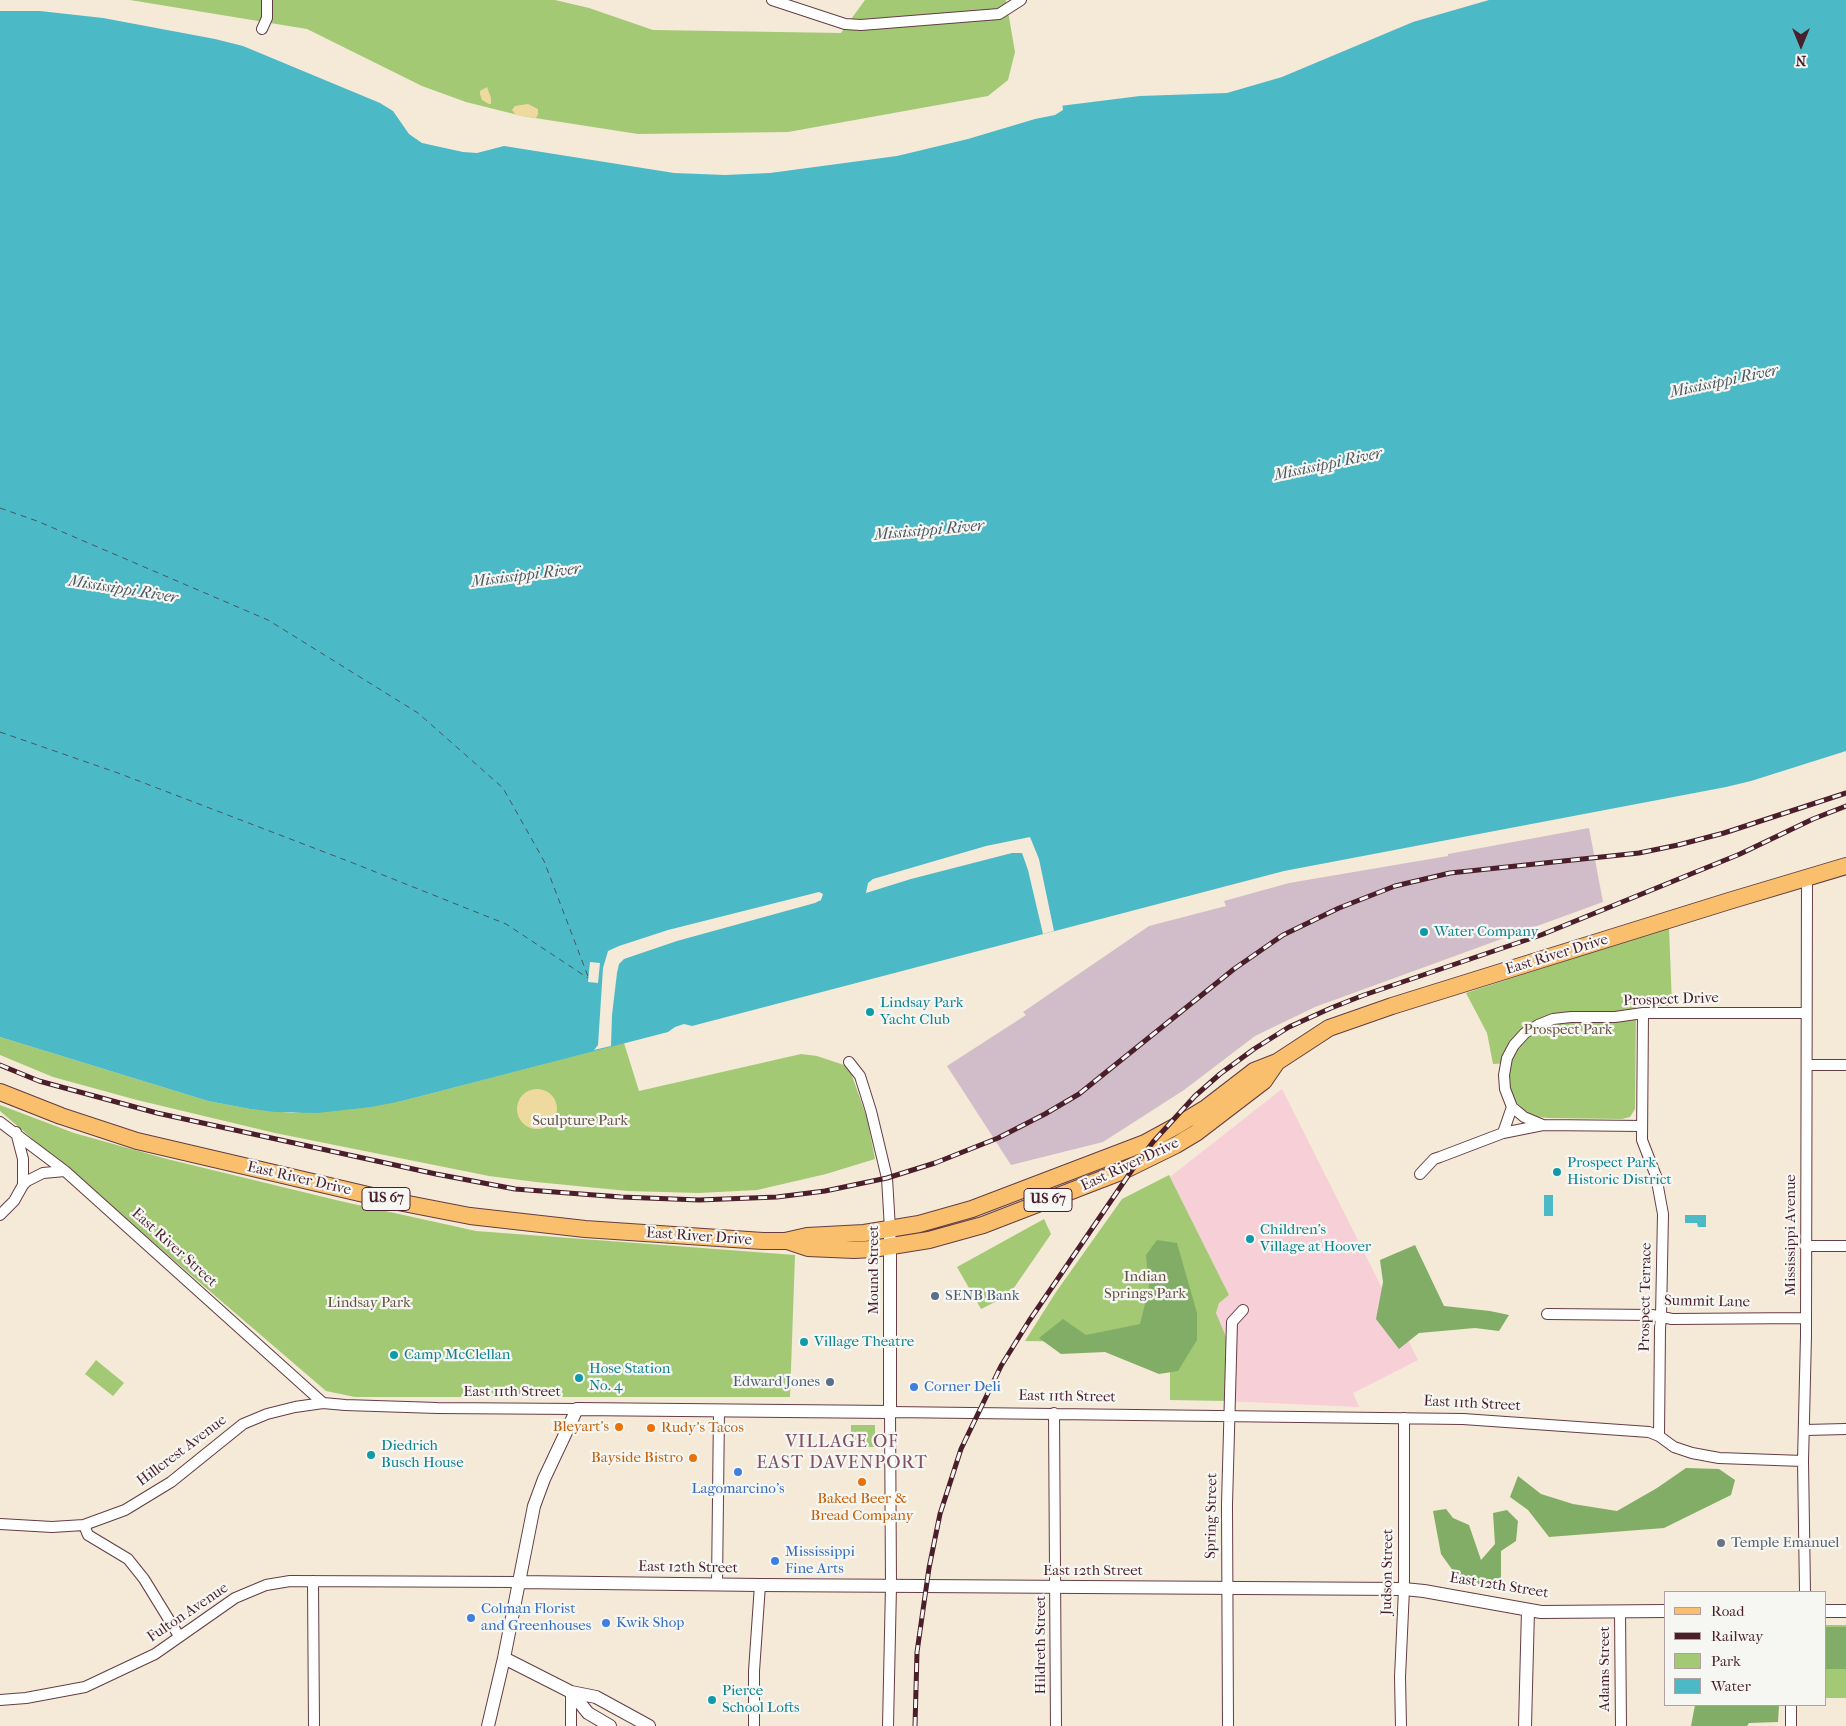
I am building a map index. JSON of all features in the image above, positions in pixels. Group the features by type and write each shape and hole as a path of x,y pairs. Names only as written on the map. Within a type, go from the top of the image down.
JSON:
{"main road":[{"name":"East River Drive","path":"0,1092 61,1116 138,1141 398,1202 529,1224 785,1241 807,1236 849,1234 890,1229 945,1218 972,1209 1145,1143 1178,1126 1206,1108 1254,1071 1277,1062 1329,1028 1410,1000 1846,866"},
{"name":"East River Drive","path":"785,1241 808,1248 854,1250 890,1247 928,1240 983,1225 1123,1171 1176,1145 1196,1133 1264,1081 1277,1062"}],"street":[{"path":"262,29 267,18 267,0"},
{"path":"772,0 845,24 861,26 1000,14 1021,0"},
{"name":"Mississippi Avenue","path":"1805,1591 1803,1461 1806,1318 1807,878"},
{"name":"Prospect Drive","path":"1512,1107 1505,1089 1504,1075 1507,1058 1525,1033 1553,1019 1616,1017 1643,1013 1806,1013"},
{"name":"Prospect Terrace","path":"1643,1013 1642,1140 1656,1176 1663,1214 1659,1436"},
{"name":"Mound Street","path":"849,1062 860,1076 871,1111 887,1178 890,1229 891,1586 888,1726"},
{"path":"1806,1065 1846,1065"},
{"path":"1503,1133 1512,1107 1524,1117 1543,1125"},
{"name":"East River Street","path":"0,1122 16,1132 65,1171 323,1402"},
{"path":"1420,1174 1434,1159 1503,1133 1543,1125 1642,1126"},
{"path":"0,1215 14,1201 22,1185 23,1159 16,1132"},
{"path":"22,1185 32,1177 65,1171"},
{"path":"1805,1246 1846,1246"},
{"name":"Spring Street","path":"1228,1726 1227,1588 1232,1322 1243,1310"},
{"name":"Summit Lane","path":"1547,1314 1652,1315 1672,1319 1806,1318"},
{"name":"East 11th Street","path":"323,1402 345,1405 437,1408 1054,1413 1463,1419 1650,1432 1659,1436"},
{"name":"Hillcrest Avenue","path":"0,1524 52,1527 84,1525 125,1510 170,1482 243,1424 267,1414 323,1402"},
{"path":"488,1726 504,1658 534,1506 577,1409"},
{"path":"718,1585 719,1410"},
{"name":"Hildreth Street","path":"1054,1413 1056,1726"},
{"name":"Judson Street","path":"1401,1726 1400,1677 1404,1589 1404,1418"},
{"path":"1805,1430 1846,1429"},
{"path":"1659,1436 1674,1447 1719,1458 1803,1461"},
{"path":"84,1525 88,1535 128,1559 144,1578 179,1636"},
{"name":"Fulton Avenue","path":"0,1700 26,1698 85,1687 155,1654 236,1598 266,1585 290,1581 518,1582"},
{"path":"312,1581 314,1726"},
{"name":"East 12th Street","path":"518,1582 1404,1589 1541,1612 1664,1611"},
{"path":"754,1726 754,1671 760,1585"},
{"path":"1525,1726 1528,1610"},
{"name":"Adams Street","path":"1620,1611 1620,1726"},
{"path":"1826,1611 1846,1611"},
{"path":"504,1658 571,1692 596,1697 649,1726"},
{"path":"570,1726 571,1692"},
{"path":"571,1692 588,1713 610,1726"},
{"path":"1791,1706 1791,1726"}],"shaded area":[{"path":"1589,828 1603,902 1315,1007 1255,1036 1184,1090 1103,1142 1011,1165 947,1066 1026,1015 1023,1012 1149,926 1226,906 1224,901 1289,883 1448,856 1448,854"},
{"path":"1282,1089 1418,1360 1353,1393 1359,1407 1226,1401 1220,1324 1216,1313 1219,1303 1229,1295 1170,1177"}],"green space":[{"path":"130,0 555,0 589,8 653,30 841,33 865,0 1006,0 1015,52 1008,80 988,96 788,132 638,134 522,116 466,102 422,86 307,29"},
{"name":"Prospect Park","path":"1669,927 1672,1006 1636,1006 1635,1109 1630,1117 1622,1119 1549,1118 1537,1117 1525,1111 1509,1092 1507,1077 1510,1063 1493,1064 1487,1033 1466,993"},
{"name":"Sculpture Park","path":"0,1037 208,1101 250,1109 292,1113 402,1101 624,1043 639,1091 801,1054 817,1056 844,1065 851,1073 867,1118 875,1159 826,1174 757,1190 699,1193 628,1191 489,1176 275,1133 137,1100 53,1077 0,1055"},
{"name":"Lindsay Park","path":"0,1105 74,1133 167,1159 340,1201 476,1231 795,1255 790,1397 355,1397 326,1391 0,1111"},
{"name":"Indian Springs Park","path":"1169,1175 1229,1295 1219,1303 1216,1313 1226,1337 1226,1401 1170,1400 1170,1369 1100,1342 1025,1341 1056,1292 1122,1199"},
{"path":"1044,1219 1051,1234 1009,1295 981,1309 957,1267"},
{"path":"1157,1240 1177,1243 1197,1313 1197,1340 1178,1371 1159,1374 1105,1352 1061,1354 1039,1338 1063,1319 1086,1335 1140,1324 1149,1288 1146,1255"},
{"path":"1415,1245 1444,1306 1509,1315 1499,1331 1475,1328 1419,1333 1399,1349 1376,1319 1383,1282 1380,1260"},
{"path":"96,1360 124,1383 113,1396 85,1374"},
{"path":"851,1425 875,1425 875,1447 851,1447"},
{"path":"1686,1468 1719,1469 1735,1480 1731,1495 1664,1528 1549,1537 1528,1510 1510,1497 1518,1476 1541,1494 1573,1504 1617,1511 1657,1488"},
{"path":"1446,1509 1453,1518 1469,1525 1481,1560 1495,1544 1493,1513 1507,1510 1518,1521 1516,1541 1501,1551 1501,1587 1461,1582 1441,1554 1433,1511"},
{"path":"1826,1625 1846,1625 1846,1698 1826,1698"},
{"path":"1826,1627 1846,1627 1846,1669 1826,1669"},
{"path":"1695,1706 1779,1706 1778,1722 1749,1723 1747,1726 1691,1726"}],"sand":[{"path":"487,87 491,104 482,100 480,94 480,91"},
{"path":"528,104 538,109 536,118 516,115 512,110 515,106"},
{"name":"Sculpture Park","path":"541,1089 548,1092 554,1098 557,1109 556,1117 548,1126 541,1129 533,1129 526,1126 518,1117 517,1105 520,1098 529,1090"}],"water":[{"name":"Mississippi River","path":"1489,0 1846,0 1846,751 1726,787 1284,871 692,1026 684,1024 668,1032 402,1101 371,1107 317,1113 275,1112 250,1109 208,1101 0,1037 0,6 101,16 238,38 392,105 420,139 474,150 511,141 707,170 879,155 1060,106 1140,96 1227,93 1282,77 1413,22"},
{"path":"1544,1195 1553,1195 1553,1216 1544,1216"},
{"path":"1685,1215 1706,1215 1706,1227 1698,1227 1697,1223 1685,1223"}],"pier":[{"path":"0,3 17,3 102,13 239,36 394,103 422,137 474,147 511,138 707,168 879,152 1060,103 1062,103 1063,110 1055,115 897,156 770,173 725,175 674,173 504,146 477,153 463,152 422,143 409,134 393,111 380,103 243,46 103,18 40,11 0,11"},
{"path":"1030,837 1039,859 1054,931 1043,934 1028,870 1022,853 1012,853 911,879 866,893 868,883 873,879 986,846"},
{"path":"819,892 823,894 821,900 815,903 677,941 624,959 619,964 617,973 612,1015 611,1046 594,1050 598,1045 603,968 608,951 668,930"},
{"path":"590,962 600,963 598,983 588,982"}],"ferry route":[{"path":"0,508 37,521 268,620 418,713 503,788 544,861 589,979"},
{"path":"0,732 118,773 506,924 588,978"}],"railway":[{"path":"0,1065 39,1081 157,1113 436,1174 515,1189 621,1197 699,1200 777,1197 825,1191 887,1178 935,1163 998,1138 1045,1114 1079,1094 1234,969 1283,935 1339,908 1395,886 1450,873 1639,853 1678,845 1724,833 1846,793"},
{"path":"915,1726 917,1652 929,1568 940,1514 961,1449 1001,1366 1029,1321 1132,1170 1153,1142 1195,1096 1220,1074 1254,1049 1289,1027 1331,1008 1541,935 1740,854 1813,819 1846,806"}],"place":[{"name":"Water Company","path":"1424,932"},
{"name":"Lindsay Park Yacht Club","path":"870,1012"},
{"name":"Prospect Park Historic District","path":"1557,1172"},
{"name":"Children's Village at Hoover","path":"1250,1239"},
{"name":"SENB Bank","path":"935,1296"},
{"name":"Village Theatre","path":"804,1342"},
{"name":"Camp McClellan","path":"394,1355"},
{"name":"Hose Station No. 4","path":"579,1378"},
{"name":"Edward Jones","path":"830,1382"},
{"name":"Corner Deli","path":"914,1387"},
{"name":"Bleyart's","path":"619,1427"},
{"name":"Rudy's Tacos","path":"651,1428"},
{"name":"Diedrich Busch House","path":"371,1455"},
{"name":"Bayside Bistro","path":"693,1458"},
{"name":"Lagomarcino's","path":"738,1472"},
{"name":"Baked Beer & Bread Company","path":"862,1482"},
{"name":"Temple Emanuel","path":"1721,1543"},
{"name":"Mississippi Fine Arts","path":"775,1561"},
{"name":"Colman Florist and Greenhouses","path":"471,1618"},
{"name":"Kwik Shop","path":"606,1623"},
{"name":"Pierce School Lofts","path":"712,1700"}],"district":[{"name":"VILLAGE OF EAST DAVENPORT","path":"842,1454"}]}
